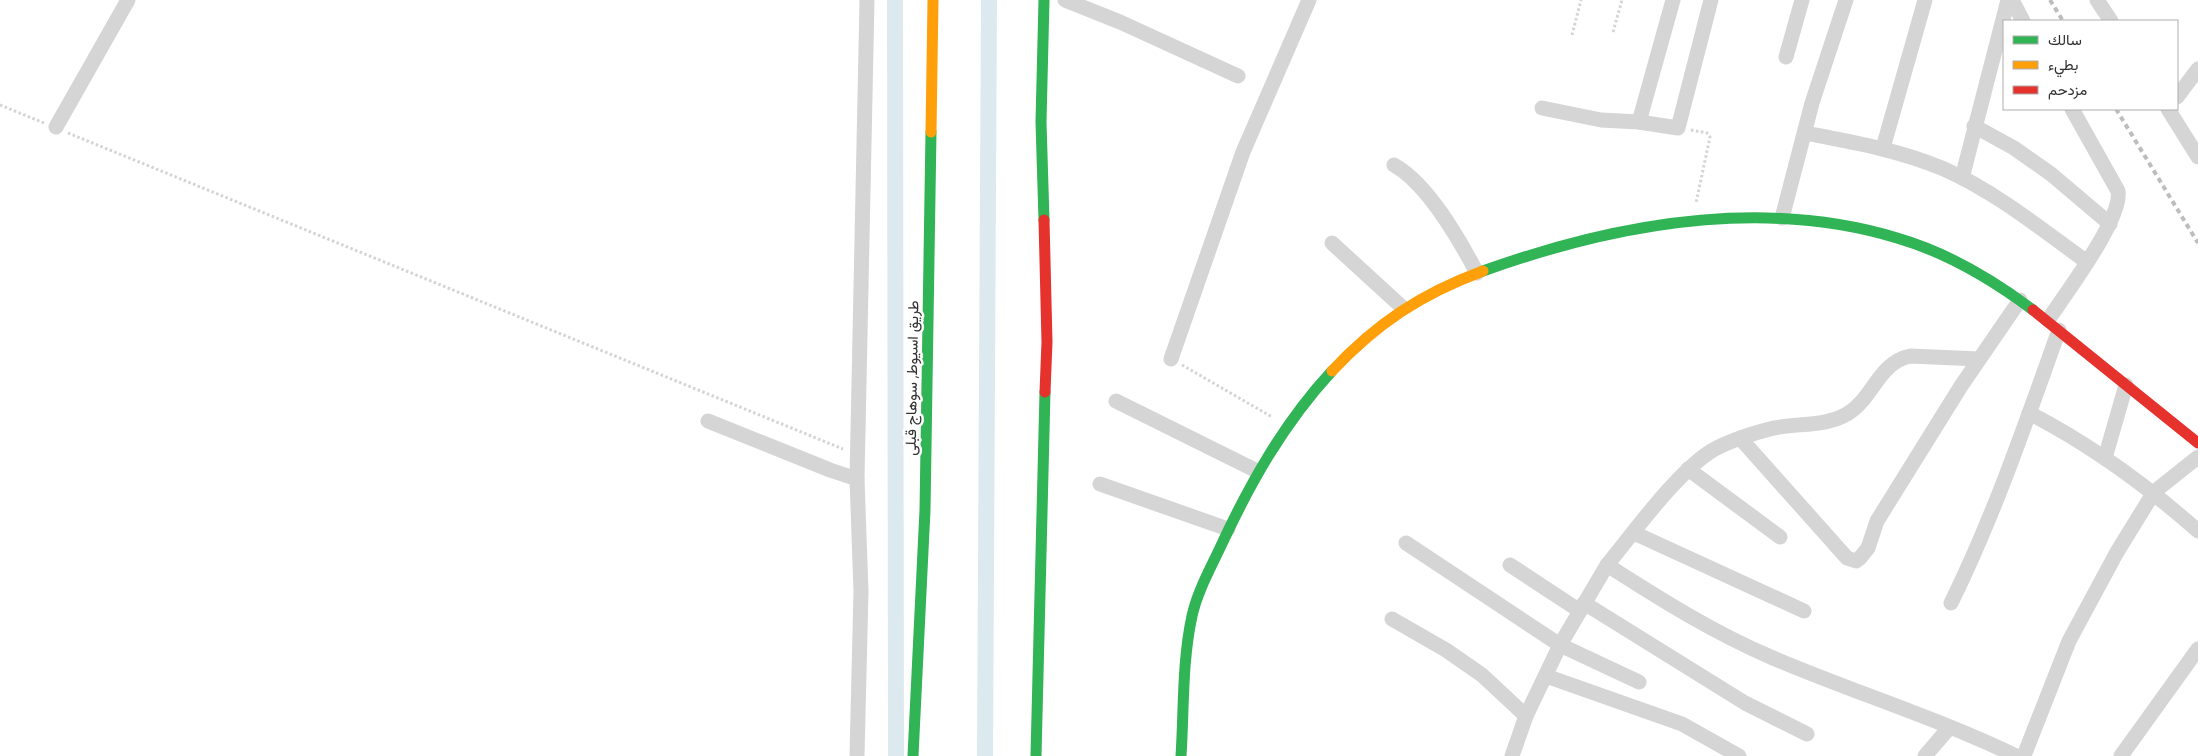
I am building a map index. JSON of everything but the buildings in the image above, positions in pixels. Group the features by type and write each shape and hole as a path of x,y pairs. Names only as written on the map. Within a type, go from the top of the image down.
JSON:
{"street":[{"path":"56,127 128,0"},
{"path":"858,756 861,591 857,479 867,0"},
{"name":"طريق اسيوط, سوهاج قبلى","path":"913,756 925,510 933,0"},
{"path":"1036,756 1038,612 1047,342 1041,122 1044,0"},
{"path":"1065,0 1120,22 1238,76"},
{"path":"1171,359 1243,152 1309,0"},
{"path":"1639,122 1673,0"},
{"path":"1542,108 1601,120 1639,122 1678,128 1711,0"},
{"path":"1786,57 1802,0"},
{"path":"1782,218 1812,103 1846,0"},
{"path":"1883,148 1925,0"},
{"path":"2010,0 2023,20"},
{"path":"2004,20 2010,0"},
{"path":"2097,0 2110,20"},
{"path":"1962,178 1974,126 2003,24"},
{"path":"2178,96 2198,69"},
{"path":"1950,603 1971,562 2029,413 2053,325 2110,224 2119,197 2118,191 2073,110"},
{"path":"2169,110 2198,157"},
{"path":"1974,126 2014,148 2050,174 2110,224"},
{"path":"1805,133 1883,148 1962,178 2002,201 2087,262"},
{"path":"1394,165 1408,175 1439,212 1461,243 1477,273"},
{"path":"1181,756 1187,649 1193,613 1228,529 1257,471 1286,425 1324,378 1372,330 1403,308 1477,273 1609,234 1692,220 1782,218 1854,228 1898,238 1942,256 2020,300 2198,444"},
{"path":"1332,243 1403,308"},
{"path":"1740,438 1847,558 1856,561 1868,548 1878,521 1979,359 2020,300"},
{"path":"1512,756 1526,716 1560,645 1607,565 1688,469 1712,450 1740,438 1771,428 1830,420 1847,414 1858,406 1882,372 1901,358 1910,356 1979,359"},
{"path":"2105,458 2126,385"},
{"path":"1116,402 1257,471"},
{"path":"2029,413 2105,458 2154,492 2198,531"},
{"path":"708,420 857,479"},
{"path":"2022,756 2025,753 2069,641 2117,552 2154,492 2198,457"},
{"path":"1688,469 1780,537"},
{"path":"1100,484 1228,529"},
{"path":"1634,533 1804,611"},
{"path":"1406,543 1560,645 1640,682"},
{"path":"1510,565 1745,703 1807,734"},
{"path":"1607,565 1670,605 1771,657 1973,736 2016,756"},
{"path":"1392,619 1446,650 1482,675 1526,716"},
{"path":"2121,756 2198,649"},
{"path":"1546,676 1682,724 1739,756"},
{"path":"1925,756 1949,728"}],"path":[{"path":"1572,36 1581,0"},
{"path":"1613,32 1622,0"},
{"path":"0,105 382,259 687,387 858,453"},
{"path":"1692,220 1710,135"},
{"path":"1171,359 1286,425"}],"waterway":[{"path":"895,0 896,756"},
{"path":"985,756 989,0"}],"railway":[{"path":"2050,0 2062,20"},
{"path":"2117,110 2198,243"}],"traffic: fast":[{"path":"1044,0 1041,122 1044,220"},
{"path":"913,756 925,510 931,132"},
{"path":"1483,271 1533,254 1584,240 1636,229 1688,222 1741,218 1794,219 1846,226 1915,244 1968,268 2002,288 2033,310"},
{"path":"1181,756 1186,651 1194,607 1200,591 1242,502 1268,456 1298,412 1332,371"},
{"path":"1036,756 1045,392"}],"traffic: slow":[{"path":"931,132 933,0"},
{"path":"1332,371 1366,338 1401,312 1420,300 1483,271"}],"traffic: jam":[{"path":"1044,220 1047,342 1045,392"},
{"path":"2033,310 2198,443"}]}
